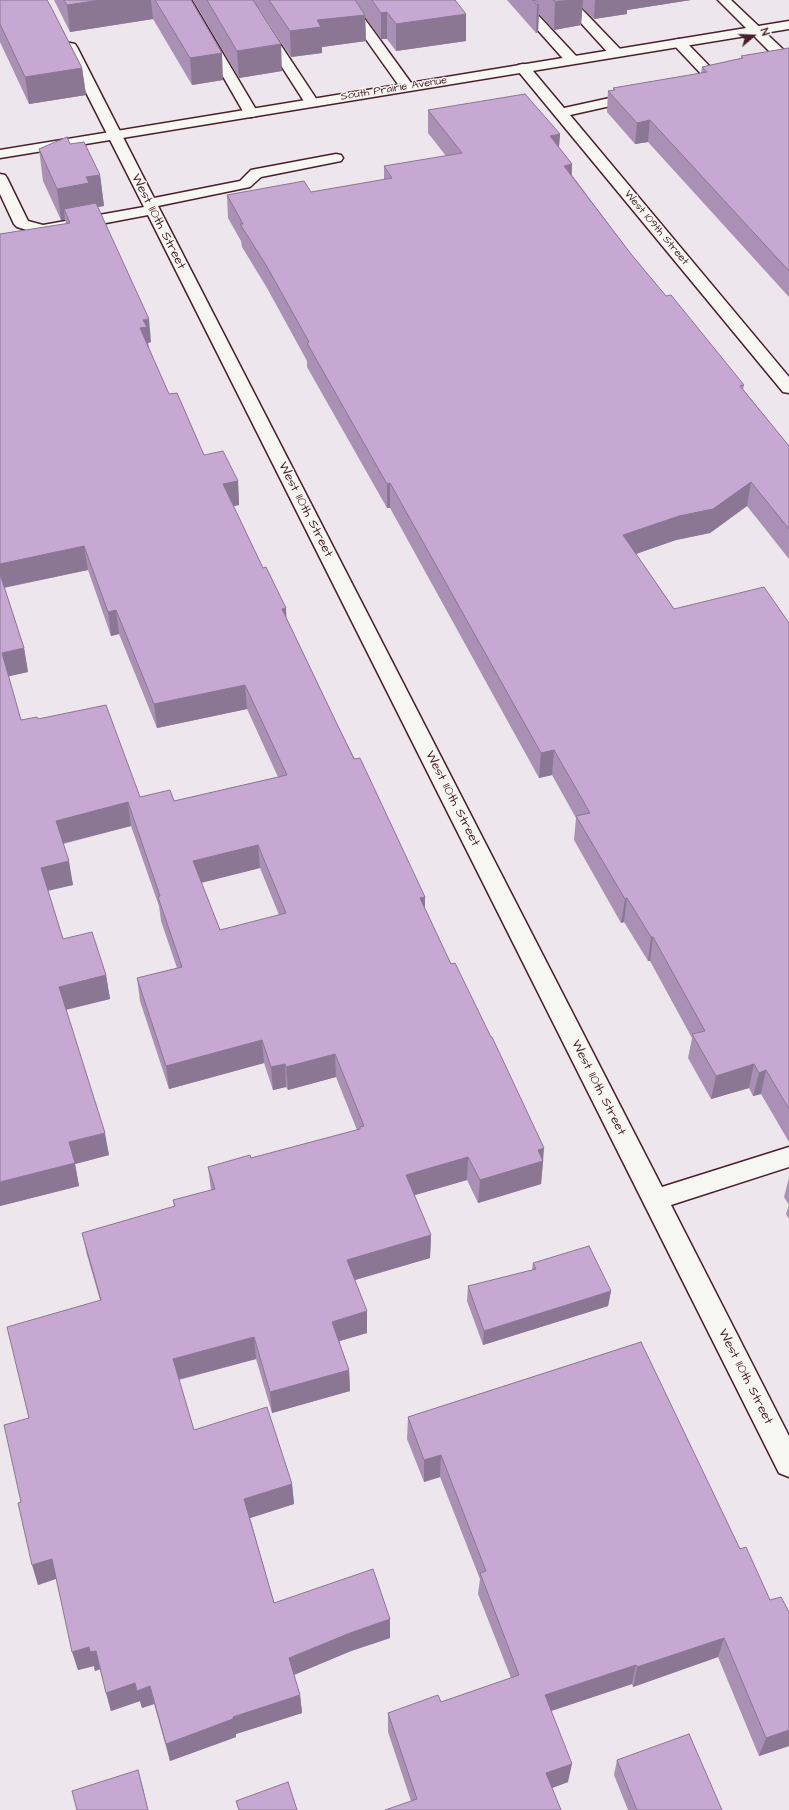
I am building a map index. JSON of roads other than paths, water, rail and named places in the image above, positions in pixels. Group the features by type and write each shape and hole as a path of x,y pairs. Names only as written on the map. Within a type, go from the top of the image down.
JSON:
{"street":[{"path":"185,0 251,113"},
{"path":"245,0 312,103"},
{"path":"344,0 407,87"},
{"path":"517,0 572,60"},
{"path":"566,0 616,53"},
{"path":"724,0 789,63"},
{"name":"South Prairie Avenue","path":"0,154 789,25"},
{"name":"West 110th Street","path":"64,36 789,1464"},
{"path":"679,43 714,79 691,84"},
{"name":"West 109th Street","path":"523,68 789,388"},
{"path":"560,113 647,94"},
{"path":"0,178 22,224 43,230 151,207 244,184 256,173 336,158"},
{"path":"655,1200 789,1157"}]}
